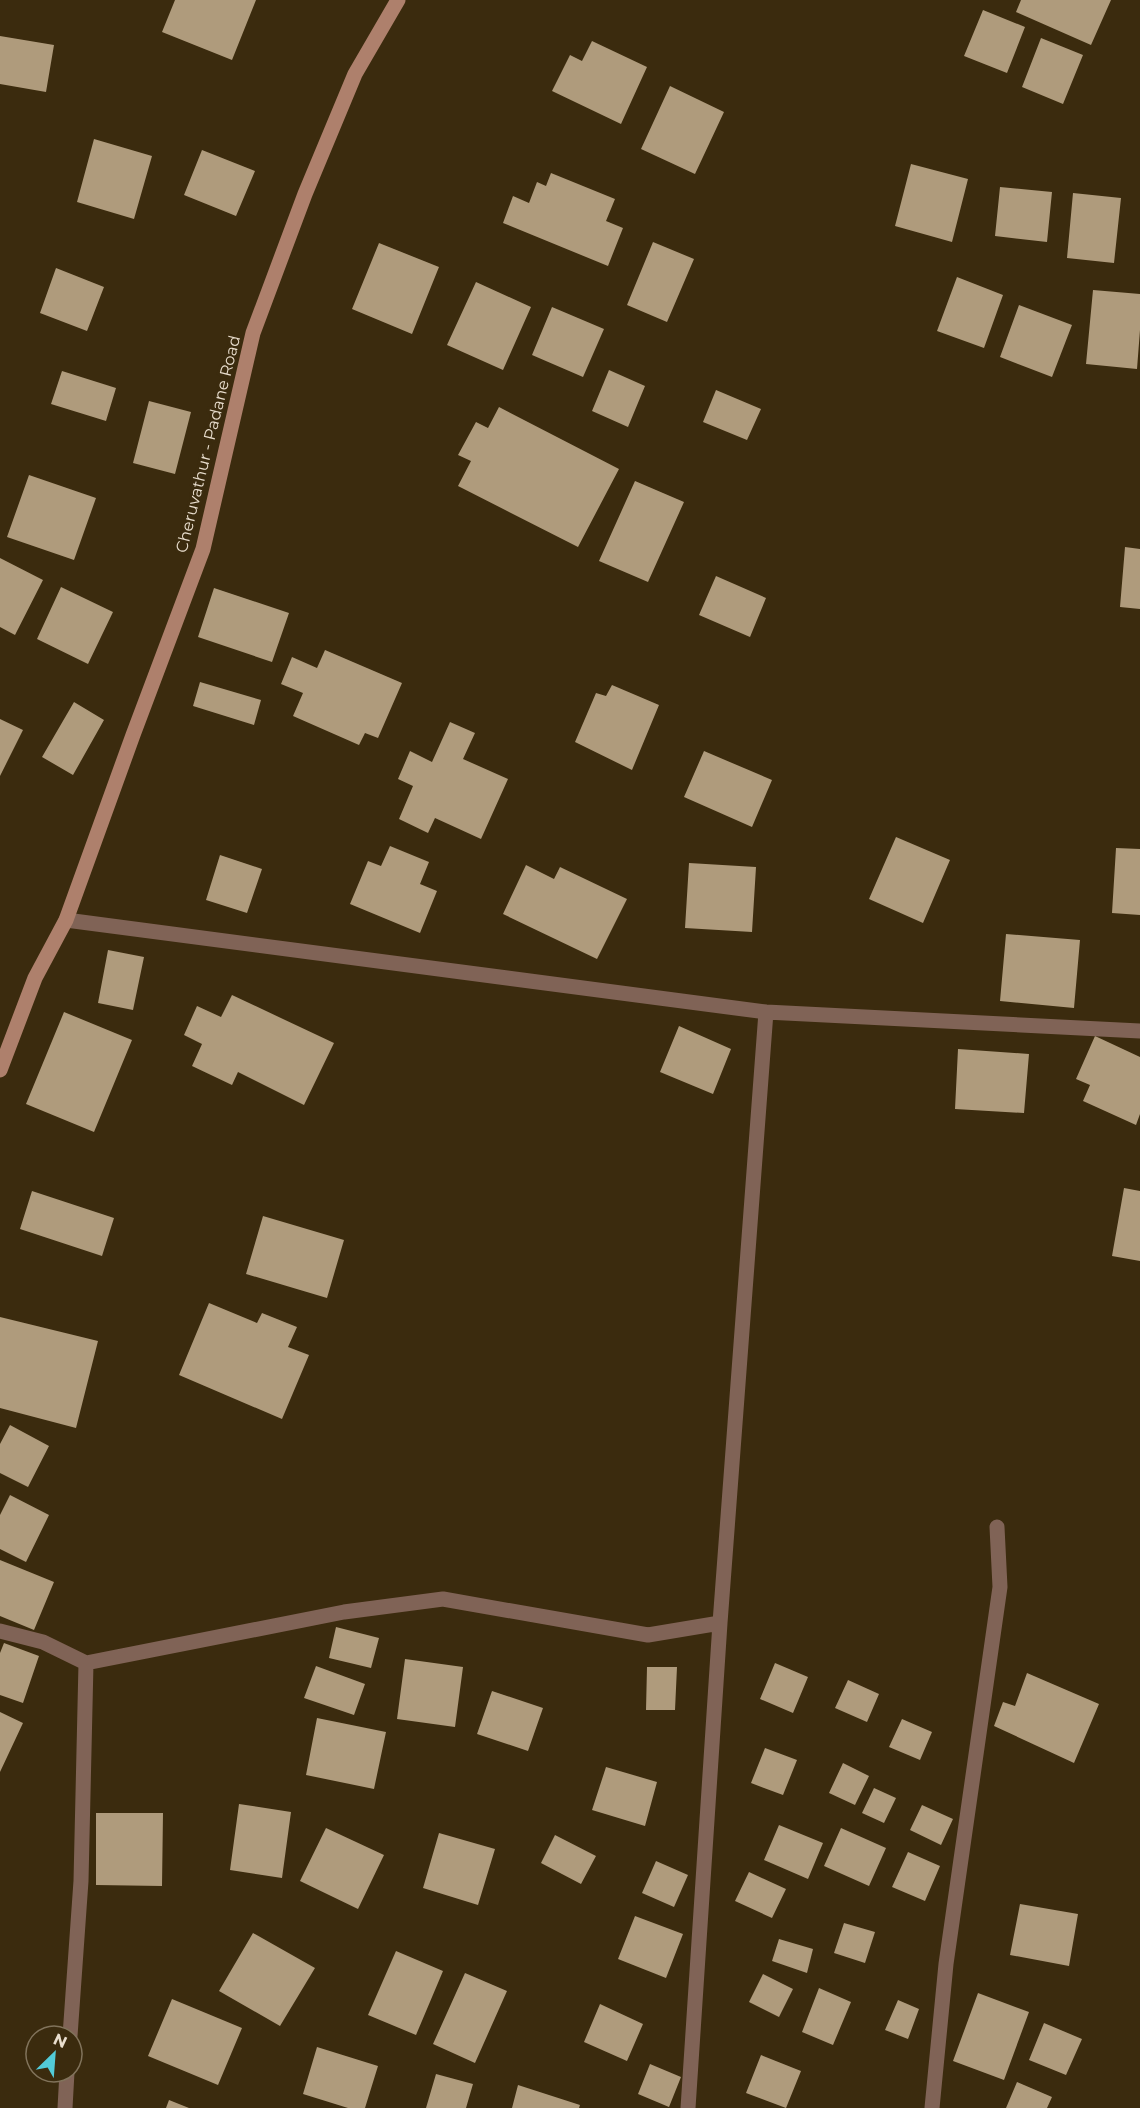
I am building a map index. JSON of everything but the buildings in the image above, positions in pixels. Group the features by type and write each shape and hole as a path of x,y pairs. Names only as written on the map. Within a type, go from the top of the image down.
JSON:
{"main road":[{"name":"Cheruvathur - Padane Road","path":"0,1070 35,978 66,921 203,549 253,333 305,194 355,74 398,0"}],"street":[{"path":"66,921 766,1012 1140,1031"},
{"path":"688,2108 720,1623 766,1012"},
{"path":"932,2108 946,1964 1000,1587 997,1527"},
{"path":"0,1631 43,1642 86,1663 333,1614 443,1599 648,1635 720,1623"},
{"path":"71,2024 81,1881 86,1663"},
{"path":"64,2108 66,2084"}]}
